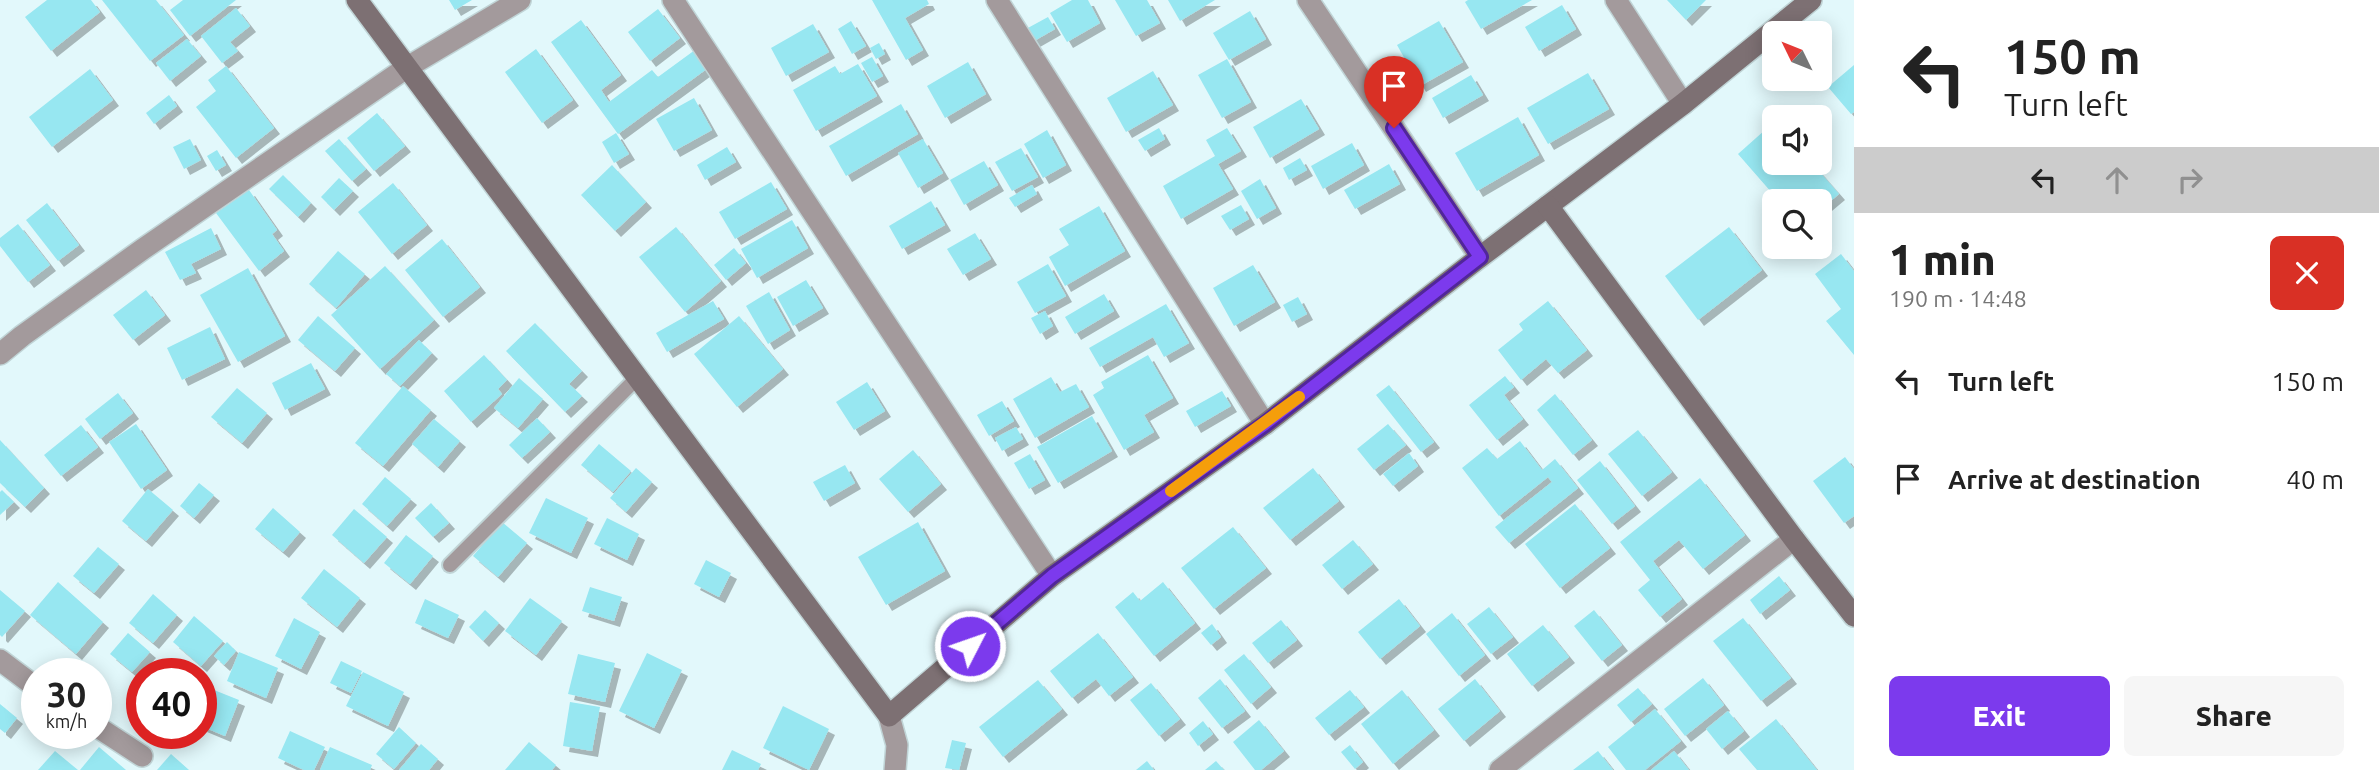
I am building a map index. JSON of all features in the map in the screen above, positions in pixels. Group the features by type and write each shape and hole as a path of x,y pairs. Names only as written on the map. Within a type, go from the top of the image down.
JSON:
{"street":[{"path":"357,0 889,716 897,745 895,770"},
{"path":"0,354 22,335 143,249 406,68 520,0"},
{"path":"673,0 1052,576"},
{"path":"997,0 1265,424"},
{"path":"1308,0 1480,257"},
{"path":"1616,0 1683,104"},
{"path":"889,716 1052,576 1265,424 1683,104 1811,0"},
{"path":"1548,206 1794,540 1854,616"},
{"path":"1500,770 1794,540"},
{"path":"0,660 21,676"},
{"path":"112,736 142,756"}],"lane":[{"path":"450,565 637,378"}],"building":[{"path":"47,0 91,0 100,12 51,51 25,17"},
{"path":"102,0 156,0 184,35 150,61"},
{"path":"183,0 236,0 190,36 170,10"},
{"path":"449,0 472,0 455,10"},
{"path":"872,0 927,0 929,4 905,18 923,50 906,60"},
{"path":"1072,0 1088,0 1100,23 1067,42 1050,13"},
{"path":"1115,0 1147,0 1160,23 1136,36"},
{"path":"1168,0 1215,0 1180,21"},
{"path":"1532,0 1481,29 1465,2"},
{"path":"1667,0 1706,0 1686,20"},
{"path":"1562,5 1576,29 1539,51 1525,27"},
{"path":"236,8 250,26 230,42 238,51 222,63 201,36"},
{"path":"658,9 680,38 650,61 628,32"},
{"path":"1250,11 1266,39 1229,60 1213,33"},
{"path":"1048,17 1055,29 1034,41 1026,29"},
{"path":"581,20 621,75 601,90 609,102 652,70 658,77 699,47 712,65 618,134 551,42"},
{"path":"851,21 866,46 852,54 838,29"},
{"path":"1439,21 1463,62 1420,86 1397,45"},
{"path":"813,24 829,52 786,76 771,48"},
{"path":"187,39 201,56 170,81 156,63"},
{"path":"879,43 885,54 876,59 870,48"},
{"path":"536,49 573,100 542,123 505,72"},
{"path":"872,57 883,76 872,82 861,63"},
{"path":"1227,59 1251,102 1222,118 1198,75"},
{"path":"968,62 986,94 945,118 927,86"},
{"path":"858,64 877,96 816,131 793,90 835,66 840,74"},
{"path":"1854,65 1854,112 1851,114 1831,91 1832,84"},
{"path":"226,66 274,128 236,158 196,107 216,91 208,80"},
{"path":"90,69 113,100 52,147 29,117"},
{"path":"1153,71 1173,105 1126,132 1107,98"},
{"path":"1588,73 1609,109 1548,144 1527,108"},
{"path":"1471,75 1483,95 1443,118 1432,98"},
{"path":"169,95 177,106 154,124 146,113"},
{"path":"694,98 712,130 674,151 656,119"},
{"path":"1301,99 1319,129 1270,158 1253,127"},
{"path":"901,104 918,134 846,176 829,146"},
{"path":"377,113 405,146 374,171 347,138"},
{"path":"1518,117 1539,155 1477,191 1455,153"},
{"path":"1159,128 1165,139 1145,151 1138,140"},
{"path":"1227,128 1241,151 1218,164 1233,189 1181,219 1163,186 1215,156 1206,140"},
{"path":"1047,130 1066,165 1043,178 1024,144"},
{"path":"616,133 629,154 614,163 602,142"},
{"path":"1762,133 1762,175 1822,175 1839,194 1832,200 1832,189 1769,189 1738,154"},
{"path":"190,139 201,160 184,169 173,147"},
{"path":"339,139 366,169 352,181 325,151"},
{"path":"923,139 943,173 918,188 898,153"},
{"path":"1352,143 1364,165 1323,189 1311,166"},
{"path":"727,147 736,162 705,180 697,165"},
{"path":"1021,148 1038,177 1012,191 995,162"},
{"path":"217,150 226,165 216,171 207,156"},
{"path":"1300,158 1307,170 1289,180 1283,168"},
{"path":"984,161 998,185 964,205 950,180"},
{"path":"1389,164 1400,184 1355,209 1344,190"},
{"path":"612,165 646,202 615,231 581,195"},
{"path":"283,175 311,203 298,217 269,189"},
{"path":"339,178 353,191 334,210 321,197"},
{"path":"1260,179 1276,208 1257,219 1241,191"},
{"path":"771,182 787,209 735,239 719,212"},
{"path":"393,183 427,225 392,254 358,212"},
{"path":"1032,185 1037,194 1015,207 1009,198"},
{"path":"249,190 277,230 272,234 284,251 259,271 216,213"},
{"path":"931,201 945,225 902,249 889,226"},
{"path":"47,203 79,245 58,261 26,220"},
{"path":"1241,205 1249,219 1230,230 1221,216"},
{"path":"1099,206 1125,251 1065,286 1049,257 1069,245 1059,229"},
{"path":"792,220 808,248 757,278 741,249"},
{"path":"18,224 50,265 28,282 0,246 0,238"},
{"path":"676,227 721,281 685,312 639,257"},
{"path":"1729,227 1762,270 1698,320 1665,276"},
{"path":"211,228 221,249 191,264 196,273 180,280 165,252"},
{"path":"975,233 991,259 963,275 947,249"},
{"path":"442,239 480,287 443,317 405,270"},
{"path":"734,248 746,263 726,280 714,265"},
{"path":"338,251 365,274 336,308 309,284"},
{"path":"1841,254 1854,271 1854,355 1826,321 1841,309 1815,274"},
{"path":"1048,264 1066,296 1035,313 1017,282"},
{"path":"1253,265 1275,302 1234,326 1213,288"},
{"path":"385,266 434,320 380,369 331,315"},
{"path":"248,268 285,336 238,362 200,295"},
{"path":"806,280 823,308 793,326 777,297"},
{"path":"146,290 165,315 133,340 113,315"},
{"path":"769,292 790,330 768,344 746,306"},
{"path":"1104,294 1114,311 1075,334 1065,317"},
{"path":"1298,297 1307,314 1292,322 1283,305"},
{"path":"713,301 724,319 667,352 656,333"},
{"path":"1548,301 1587,350 1558,373 1546,359 1521,380 1498,350 1523,330 1519,324"},
{"path":"1166,304 1189,343 1164,357 1153,337 1100,367 1089,348"},
{"path":"1045,311 1053,326 1040,334 1031,318"},
{"path":"318,316 355,348 335,371 298,340"},
{"path":"739,316 783,369 737,407 694,354"},
{"path":"535,323 582,371 569,384 582,396 565,412 506,351"},
{"path":"210,327 225,359 182,380 167,348"},
{"path":"419,340 432,353 400,386 386,374"},
{"path":"484,355 507,380 498,389 502,394 471,422 444,391"},
{"path":"1148,355 1173,398 1144,415 1154,432 1124,450 1093,395 1104,388 1101,382"},
{"path":"311,363 325,389 285,410 272,383"},
{"path":"1505,376 1514,387 1504,395 1523,419 1497,440 1469,405"},
{"path":"1051,377 1060,392 1076,384 1089,407 1035,438 1013,399"},
{"path":"519,378 543,399 518,428 494,408"},
{"path":"867,382 885,411 854,430 836,402"},
{"path":"1389,385 1434,442 1421,452 1376,395"},
{"path":"403,386 431,410 383,466 355,443"},
{"path":"237,388 267,413 242,443 211,417"},
{"path":"1222,391 1231,406 1195,427 1186,411"},
{"path":"118,393 133,413 100,439 85,419"},
{"path":"1555,394 1592,440 1573,455 1537,410"},
{"path":"1002,401 1014,421 989,436 977,415"},
{"path":"1092,416 1112,451 1058,483 1037,447"},
{"path":"537,418 550,432 522,458 509,445"},
{"path":"434,419 460,441 438,467 412,444"},
{"path":"136,424 167,470 141,489 109,442"},
{"path":"1388,424 1406,445 1374,470 1357,449"},
{"path":"81,425 98,447 61,476 44,455"},
{"path":"1016,427 1023,439 1002,451 995,438"},
{"path":"1638,430 1672,472 1642,496 1608,454"},
{"path":"0,440 44,488 25,507 0,483"},
{"path":"1520,441 1542,470 1555,459 1578,488 1509,543 1495,527 1552,482 1548,477 1499,516 1462,468 1487,448 1497,459"},
{"path":"599,444 631,471 613,492 581,465"},
{"path":"913,450 941,484 908,512 879,479"},
{"path":"1409,453 1418,466 1393,486 1383,474"},
{"path":"1030,454 1045,480 1029,489 1014,463"},
{"path":"1845,457 1854,469 1854,516 1844,523 1813,481"},
{"path":"1600,461 1635,506 1612,524 1577,480"},
{"path":"845,465 855,483 824,501 813,482"},
{"path":"636,468 652,482 626,512 610,498"},
{"path":"1313,468 1339,501 1290,540 1263,508"},
{"path":"385,477 411,499 387,526 362,504"},
{"path":"1700,478 1745,535 1703,569 1679,540 1653,561 1682,599 1660,617 1638,590 1650,580 1620,542"},
{"path":"199,483 214,495 194,518 180,506"},
{"path":"148,489 173,510 146,541 122,521"},
{"path":"2,490 14,502 0,515 0,492"},
{"path":"546,498 588,518 571,553 529,533"},
{"path":"431,503 449,523 433,537 415,518"},
{"path":"1575,504 1610,548 1560,588 1525,544"},
{"path":"273,508 300,532 283,552 255,529"},
{"path":"354,509 387,537 364,563 332,535"},
{"path":"607,518 639,534 627,560 594,544"},
{"path":"502,522 527,543 498,577 473,556"},
{"path":"918,522 945,571 886,605 858,557"},
{"path":"1233,527 1266,568 1214,609 1181,568"},
{"path":"406,535 433,556 410,584 384,563"},
{"path":"1353,540 1373,564 1342,589 1322,565"},
{"path":"98,547 119,564 94,593 73,576"},
{"path":"706,560 731,573 719,597 694,584"},
{"path":"324,569 360,598 337,627 301,598"},
{"path":"1779,576 1790,590 1760,614 1750,600"},
{"path":"58,582 103,622 76,654 30,615"},
{"path":"1163,582 1195,623 1154,656 1115,607 1133,592 1140,601"},
{"path":"590,587 622,597 614,621 582,611"},
{"path":"0,590 25,611 2,637 0,635"},
{"path":"153,594 177,615 153,643 129,623"},
{"path":"530,598 562,621 536,655 505,631"},
{"path":"425,599 459,615 448,638 415,623"},
{"path":"1399,599 1420,626 1380,659 1358,632"},
{"path":"1489,607 1513,637 1491,654 1467,624"},
{"path":"485,610 499,623 483,641 469,627"},
{"path":"1594,610 1622,645 1602,661 1574,626"},
{"path":"1452,613 1485,655 1459,676 1426,634"},
{"path":"194,616 223,641 208,658 192,658 173,642"},
{"path":"294,618 320,632 301,669 275,656"},
{"path":"1743,618 1791,678 1761,701 1713,641"},
{"path":"1281,620 1297,640 1268,663 1252,643"},
{"path":"1212,624 1221,637 1211,645 1201,633"},
{"path":"1543,625 1569,657 1532,686 1507,654"},
{"path":"128,633 150,652 145,658 126,658 126,667 110,654"},
{"path":"1098,633 1133,677 1109,696 1096,679 1072,698 1050,671"},
{"path":"227,642 236,651 224,665 214,656"},
{"path":"239,652 278,668 266,698 227,681"},
{"path":"647,653 682,670 654,728 619,711"},
{"path":"578,654 615,663 605,702 568,694"},
{"path":"1244,654 1271,687 1251,704 1224,670"},
{"path":"341,661 362,671 351,693 330,683"},
{"path":"363,672 404,692 388,726 346,706"},
{"path":"1703,678 1724,705 1685,736 1664,709"},
{"path":"1220,679 1245,711 1222,728 1198,698"},
{"path":"1475,679 1500,711 1464,741 1438,709"},
{"path":"1038,680 1062,709 1003,757 979,727"},
{"path":"1151,683 1180,719 1159,736 1130,700"},
{"path":"1638,688 1652,704 1631,722 1617,705"},
{"path":"1350,690 1364,707 1329,735 1315,718"},
{"path":"1402,690 1434,730 1393,764 1361,724"},
{"path":"217,691 239,700 225,736 217,733"},
{"path":"570,702 600,707 592,751 563,746"},
{"path":"0,704 17,718 5,733 0,729"},
{"path":"783,706 829,729 809,770 763,748"},
{"path":"1655,709 1681,741 1645,770 1626,770 1608,747"},
{"path":"1728,711 1744,731 1722,749 1706,729"},
{"path":"1776,719 1817,770 1757,770 1739,749"},
{"path":"1259,720 1284,751 1261,770 1255,770 1233,742"},
{"path":"1203,721 1213,734 1198,746 1189,733"},
{"path":"399,727 416,743 394,769 376,754"},
{"path":"290,731 325,747 314,770 304,770 278,758"},
{"path":"952,740 966,743 959,770 945,768"},
{"path":"529,742 556,765 552,770 505,770"},
{"path":"421,744 438,759 429,770 399,770"},
{"path":"1350,745 1363,762 1355,769 1341,752"},
{"path":"330,747 372,765 370,770 320,770"},
{"path":"97,749 101,749 126,770 80,770"},
{"path":"732,750 761,764 758,770 722,770"},
{"path":"55,751 78,770 38,770"},
{"path":"1598,751 1613,770 1573,770"},
{"path":"1674,751 1689,770 1651,770"},
{"path":"171,754 189,770 157,770"},
{"path":"1147,761 1154,770 1136,770"},
{"path":"1216,761 1224,770 1205,770"}],"slow traffic":[{"path":"1171,491 1299,397"}],"route":[{"path":"970,646 1052,576 1265,424 1480,257 1394,128"}]}
